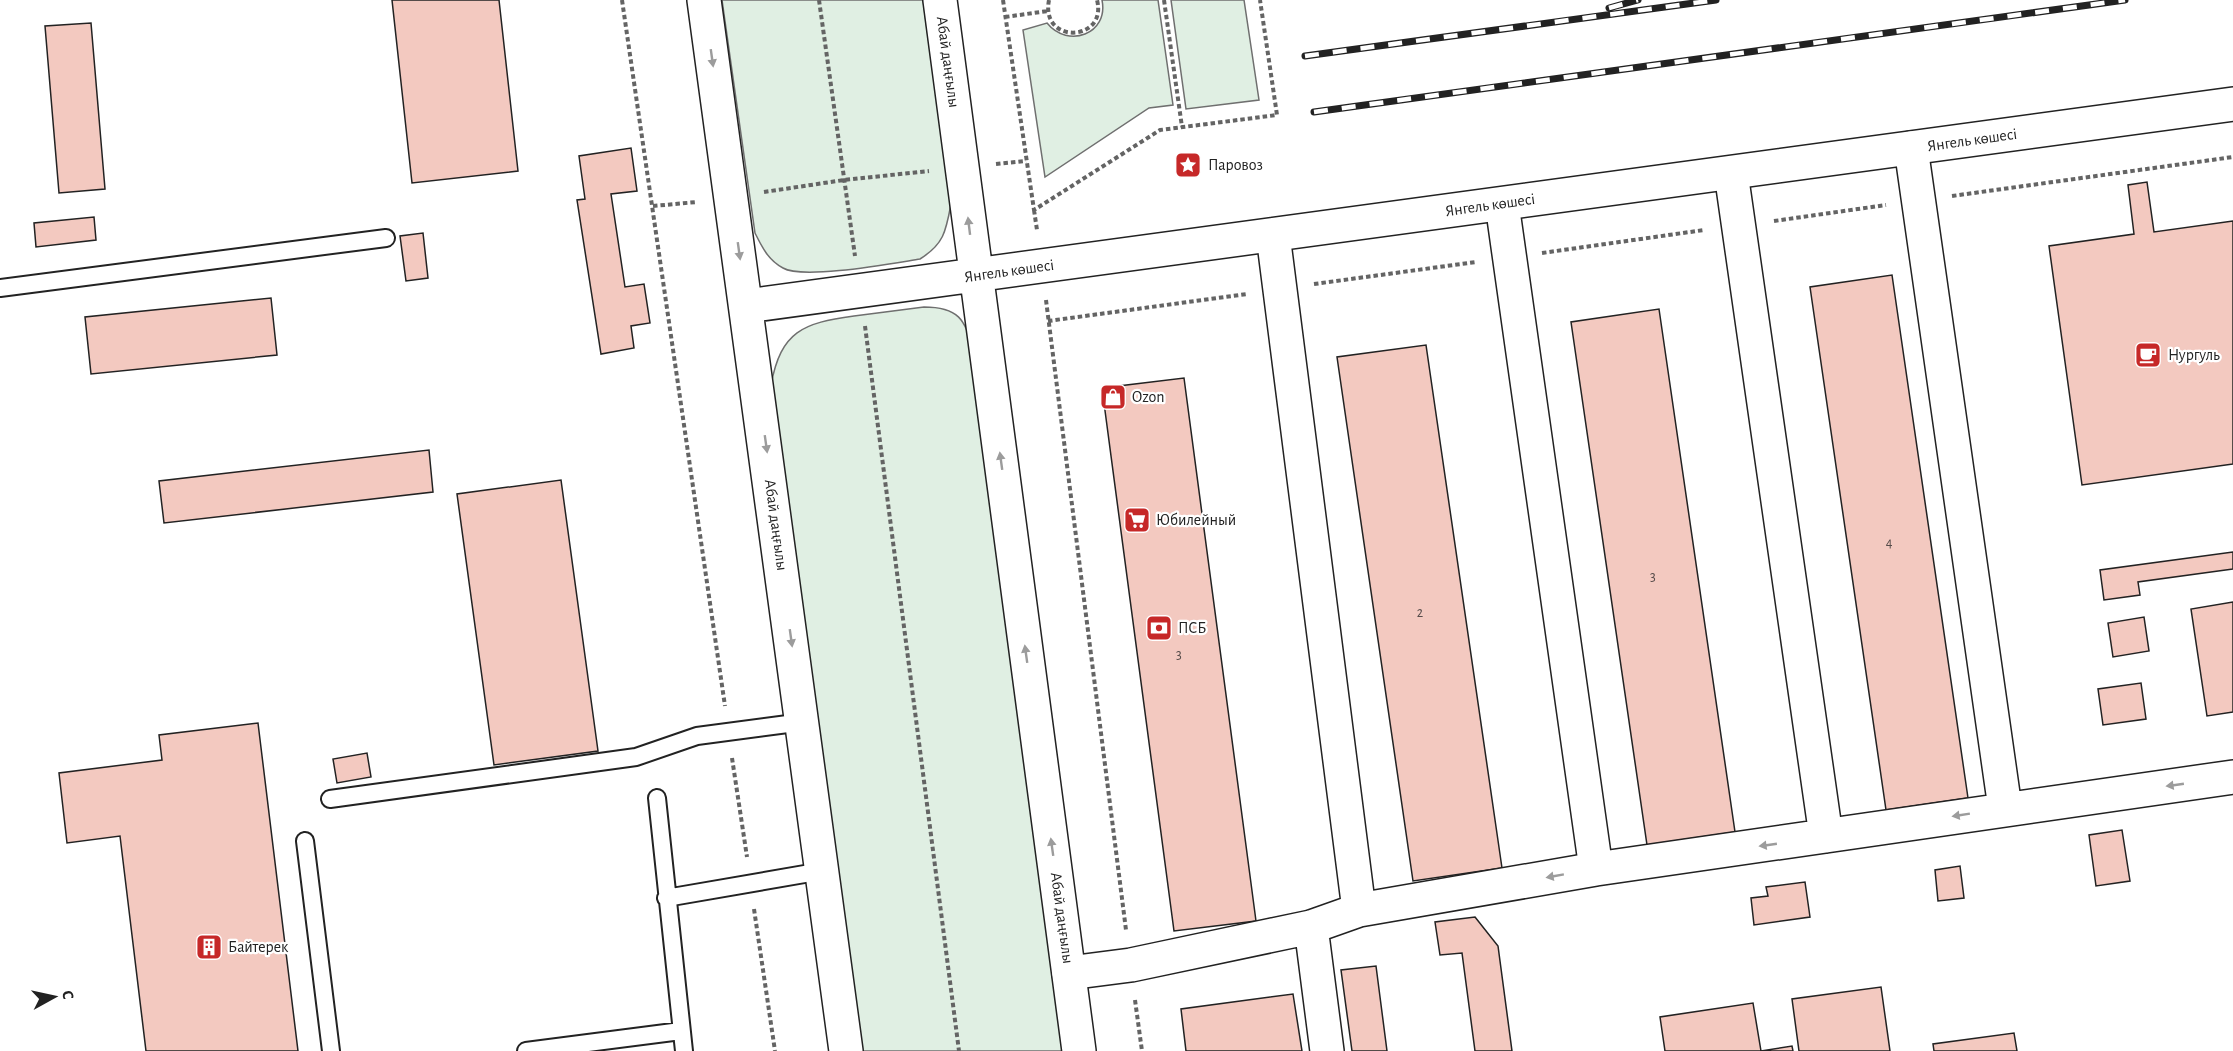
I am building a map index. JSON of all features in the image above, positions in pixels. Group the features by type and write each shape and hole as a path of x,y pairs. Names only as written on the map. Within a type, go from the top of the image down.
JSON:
{"street":[{"name":"Абай даңғылы","path":"704,0 846,1051"},
{"name":"Абай даңғылы","path":"940,0 1079,1051"},
{"name":"Янгель көшесі","path":"747,306 2233,104"},
{"path":"1911,148 2005,808"},
{"path":"1731,173 1826,836"},
{"path":"1502,204 1596,869"},
{"path":"1273,235 1359,910"},
{"path":"1069,973 1131,964 1311,927 1359,910 1596,869 2005,808 2233,777"},
{"path":"1311,927 1327,1051"}],"lane":[{"path":"0,288 387,238"},
{"path":"330,799 636,757 697,736 803,722"},
{"path":"657,798 684,1051"},
{"path":"305,841 331,1051"},
{"path":"666,898 822,871"},
{"path":"526,1051 681,1031"}],"path":[{"path":"622,0 775,1051"},
{"path":"819,0 860,291 959,1051"},
{"path":"1003,0 1034,210 1142,1051"},
{"path":"1049,0 1048,12 1057,28 1066,33 1082,32 1096,19 1097,0"},
{"path":"1164,0 1182,127"},
{"path":"1034,210 1160,130 1277,115 1260,0"},
{"path":"1005,17 1048,12"},
{"path":"1048,321 2233,157"},
{"path":"653,206 844,180 1026,161"}],"green space":[{"path":"722,0 923,0 951,204 943,236 934,248 920,259 849,270 794,271 783,268 769,257 755,233"},
{"path":"1102,0 1158,0 1173,105 1149,108 1045,177 1023,30 1047,23 1065,35 1085,34 1099,22 1103,12"},
{"path":"1171,0 1244,0 1259,100 1186,109"},
{"path":"924,307 945,309 958,317 967,330 974,350 1064,1051 861,1051 771,385 775,367 788,341 808,327 836,319"}],"building":[{"path":"392,0 499,0 518,171 412,183"},
{"path":"91,23 105,189 59,193 45,26"},
{"path":"631,148 637,191 611,194 625,287 644,284 650,323 631,326 634,348 601,354 577,200 585,199 579,156"},
{"name":"Нургуль","path":"2147,182 2154,232 2233,221 2233,464 2082,485 2049,246 2134,234 2128,185"},
{"path":"94,217 96,240 36,247 34,223"},
{"path":"423,233 428,278 406,281 400,236"},
{"path":"1892,275 1968,798 1886,810 1810,287"},
{"path":"271,298 277,355 91,374 85,317"},
{"path":"1659,309 1735,832 1647,845 1571,322"},
{"path":"1426,345 1502,868 1413,881 1337,357"},
{"path":"1184,378 1256,921 1174,931 1102,388"},
{"path":"429,450 433,492 164,523 159,481"},
{"path":"561,480 598,751 494,765 457,494"},
{"path":"2233,552 2233,569 2138,582 2140,595 2104,600 2100,570"},
{"path":"2233,602 2233,712 2207,716 2191,609"},
{"path":"2144,617 2149,651 2113,657 2108,623"},
{"path":"2141,683 2146,719 2103,725 2098,689"},
{"name":"Байтерек","path":"258,723 298,1051 146,1051 120,836 67,843 59,773 162,760 159,735"},
{"path":"367,753 371,777 337,783 333,759"},
{"path":"2122,830 2130,881 2096,886 2089,835"},
{"path":"1960,866 1964,898 1938,901 1935,870"},
{"path":"1805,882 1810,917 1754,925 1751,898 1768,896 1766,887"},
{"path":"1475,917 1498,946 1512,1051 1475,1051 1462,953 1440,955 1435,922"},
{"path":"1376,966 1387,1051 1352,1051 1341,970"},
{"path":"1881,987 1890,1051 1799,1051 1792,999"},
{"path":"1293,994 1302,1051 1186,1051 1181,1009"},
{"path":"1753,1003 1761,1051 1665,1051 1660,1017"},
{"path":"2014,1033 2017,1051 1934,1051 1933,1044"},
{"path":"1792,1046 1793,1051 1761,1051"}],"railway":[{"path":"1609,8 1638,0"},
{"path":"1305,56 1716,0"},
{"path":"1314,112 2125,0"}],"place":[{"name":"Паровоз","path":"1188,165"},
{"name":"Нургуль","path":"2148,355"},
{"name":"Ozon","path":"1113,397"},
{"name":"Юбилейный","path":"1137,520"},
{"name":"ПСБ","path":"1159,628"},
{"name":"Байтерек","path":"209,947"}]}
